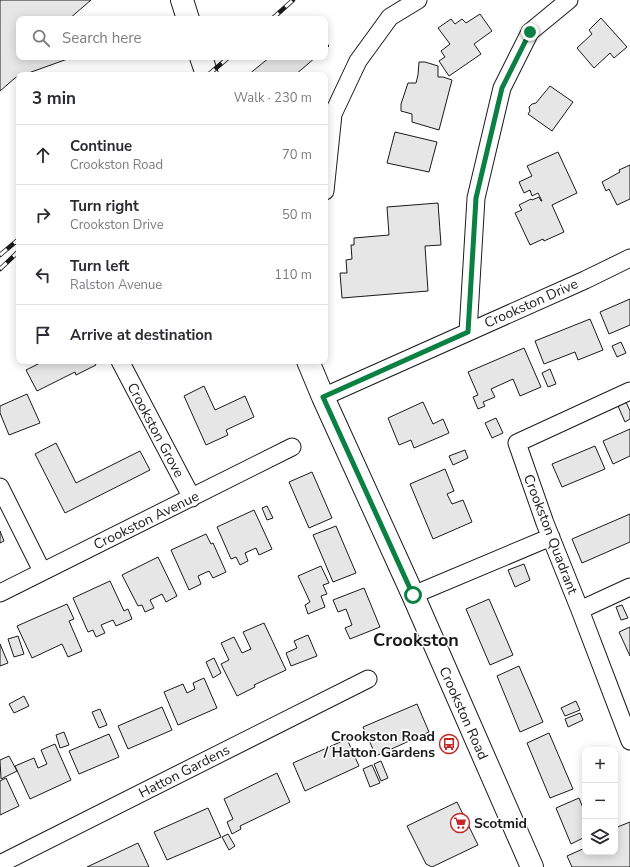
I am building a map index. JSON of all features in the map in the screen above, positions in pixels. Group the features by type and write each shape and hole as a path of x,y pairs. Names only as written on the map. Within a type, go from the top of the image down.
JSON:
{"main road":[{"path":"182,0 187,16"},
{"path":"202,60 205,72"},
{"name":"Crookston Road","path":"309,364 413,595 532,867"}],"street":[{"path":"328,162 333,114 358,60 390,17 418,0"},
{"path":"468,332 476,198 502,88 530,32 569,0"},
{"name":"Crookston Drive","path":"323,397 630,258"},
{"name":"Crookston Grove","path":"122,364 192,498"},
{"name":"Crookston Quadrant","path":"630,391 517,443 551,537 630,741"},
{"name":"Crookston Avenue","path":"0,593 292,447"},
{"path":"0,487 42,571"},
{"path":"413,595 551,537"},
{"path":"580,610 630,587"},
{"name":"Hatton Gardens","path":"0,864 368,679"}],"building":[{"path":"0,0 91,0 72,16 16,16 16,60 65,60 31,72 16,72 16,78 0,91"},
{"path":"480,14 492,31 474,44 481,54 449,76 439,61 445,57 441,51 450,44 438,28 451,19 455,24 462,19 466,23"},
{"path":"601,18 627,47 614,58 610,53 594,68 577,48 592,34 589,30"},
{"path":"266,60 312,60 298,72 252,72"},
{"path":"419,62 425,62 438,66 438,77 452,80 439,130 412,122 412,114 401,111 401,104 408,83 416,83"},
{"path":"550,86 573,102 552,131 528,114 530,111 529,107 536,103"},
{"path":"395,132 437,142 429,172 387,163"},
{"path":"558,152 577,193 552,205 564,232 544,241 543,239 530,245 515,213 522,210 519,205 531,199 532,200 539,197 542,201 538,193 532,196 530,190 524,193 519,182 532,176 527,166"},
{"path":"630,165 630,199 617,205 609,189 606,191 602,182 620,172 619,170"},
{"path":"438,203 441,245 425,246 428,291 342,298 340,273 347,273 346,260 352,259 351,245 354,245 354,238 389,235 387,207"},
{"path":"630,299 630,325 609,334 600,312"},
{"path":"590,319 603,350 578,360 575,352 544,364 535,341"},
{"path":"621,342 626,353 617,357 612,346"},
{"path":"524,348 541,387 520,396 513,379 491,389 495,397 483,402 485,406 478,409 473,397 478,395 468,372"},
{"path":"38,364 96,365 76,375 75,372 37,391 26,370"},
{"path":"550,369 556,384 548,387 542,373"},
{"path":"204,386 215,410 245,396 254,417 226,430 228,435 206,445 184,396"},
{"path":"27,394 40,423 9,435 0,413 0,406"},
{"path":"423,402 433,424 443,419 449,433 414,448 411,440 399,445 388,418"},
{"path":"626,402 630,411 630,419 625,422 618,406"},
{"path":"496,418 503,433 492,438 485,423"},
{"path":"630,429 630,456 613,464 603,441"},
{"path":"56,443 76,483 140,451 150,470 65,513 35,454"},
{"path":"595,446 605,469 562,487 552,464"},
{"path":"465,450 468,458 453,465 449,456"},
{"path":"445,469 454,491 447,494 452,504 463,500 472,522 433,539 410,484"},
{"path":"312,472 332,518 309,528 289,482"},
{"path":"267,506 273,518 267,520 262,508"},
{"path":"254,510 272,549 259,555 256,548 245,553 248,561 240,565 236,557 231,559 217,527"},
{"path":"630,514 630,542 582,563 572,539"},
{"path":"336,526 356,573 333,582 313,535"},
{"path":"0,531 4,541 0,543"},
{"path":"206,534 211,544 213,543 226,572 213,578 209,571 198,576 201,584 189,590 171,550"},
{"path":"158,557 177,596 166,602 162,594 150,600 154,608 145,612 142,605 138,606 122,575"},
{"path":"524,564 530,580 515,587 508,570"},
{"path":"321,566 329,583 323,585 327,594 321,596 325,607 308,614 305,605 310,602 298,576"},
{"path":"110,581 124,611 128,609 132,619 116,626 113,620 101,625 105,633 96,637 93,630 88,632 73,598"},
{"path":"364,588 380,627 350,639 345,628 352,625 346,609 338,612 333,600"},
{"path":"489,599 513,655 490,665 466,609"},
{"path":"67,604 74,619 69,621 82,651 68,657 62,644 32,658 17,626"},
{"path":"622,605 628,618 621,620 616,607"},
{"path":"264,623 286,670 254,685 255,687 237,696 221,664 229,660 221,643 234,637 242,653 251,649 243,632"},
{"path":"630,627 630,656 619,632"},
{"path":"308,635 317,656 291,666 286,653 297,648 294,641"},
{"path":"18,636 24,654 14,657 8,639"},
{"path":"0,644 8,663 0,666"},
{"path":"214,658 221,673 213,678 206,662"},
{"path":"519,666 543,722 520,732 497,676"},
{"path":"204,678 217,708 178,725 164,692 183,684 187,693 195,689 193,683"},
{"path":"24,696 29,706 14,713 9,704"},
{"path":"576,701 580,710 565,716 561,708"},
{"path":"417,704 429,732 376,756 363,727"},
{"path":"162,707 172,730 128,749 118,726"},
{"path":"100,709 107,725 99,728 92,712"},
{"path":"580,713 583,720 568,727 565,719"},
{"path":"64,732 69,745 60,748 56,735"},
{"path":"549,733 573,789 550,798 527,743"},
{"path":"109,734 119,757 79,774 69,751"},
{"path":"347,739 359,766 305,791 293,763"},
{"path":"55,744 71,780 30,799 15,766 34,758 38,768 47,764 41,750"},
{"path":"9,756 17,771 1,779 0,760"},
{"path":"381,761 388,778 381,781 374,764"},
{"path":"372,765 380,783 370,787 363,769"},
{"path":"277,773 290,802 240,826 241,829 232,834 227,822 233,819 224,799"},
{"path":"6,778 19,806 0,815 0,781"},
{"path":"579,798 582,806 582,838 571,844 556,808"},
{"path":"457,802 478,845 432,867 426,864 407,826"},
{"path":"208,808 221,837 167,860 154,832"},
{"path":"630,822 630,867 572,867 567,856 582,849 582,855 618,855 618,827"},
{"path":"228,834 235,846 229,850 222,837"},
{"path":"138,843 149,867 87,867"}],"railway":[{"path":"275,16 293,0"},
{"path":"212,72 226,60"},
{"path":"0,255 16,242"},
{"path":"0,269 16,254"}],"place":[{"name":"Crookston Road / Hatton Gardens","path":"449,744"},
{"name":"Scotmid","path":"460,823"}],"district":[{"name":"Crookston","path":"416,640"}],"route":[{"path":"413,595 323,397 468,332 476,198 502,88 530,32"}]}
